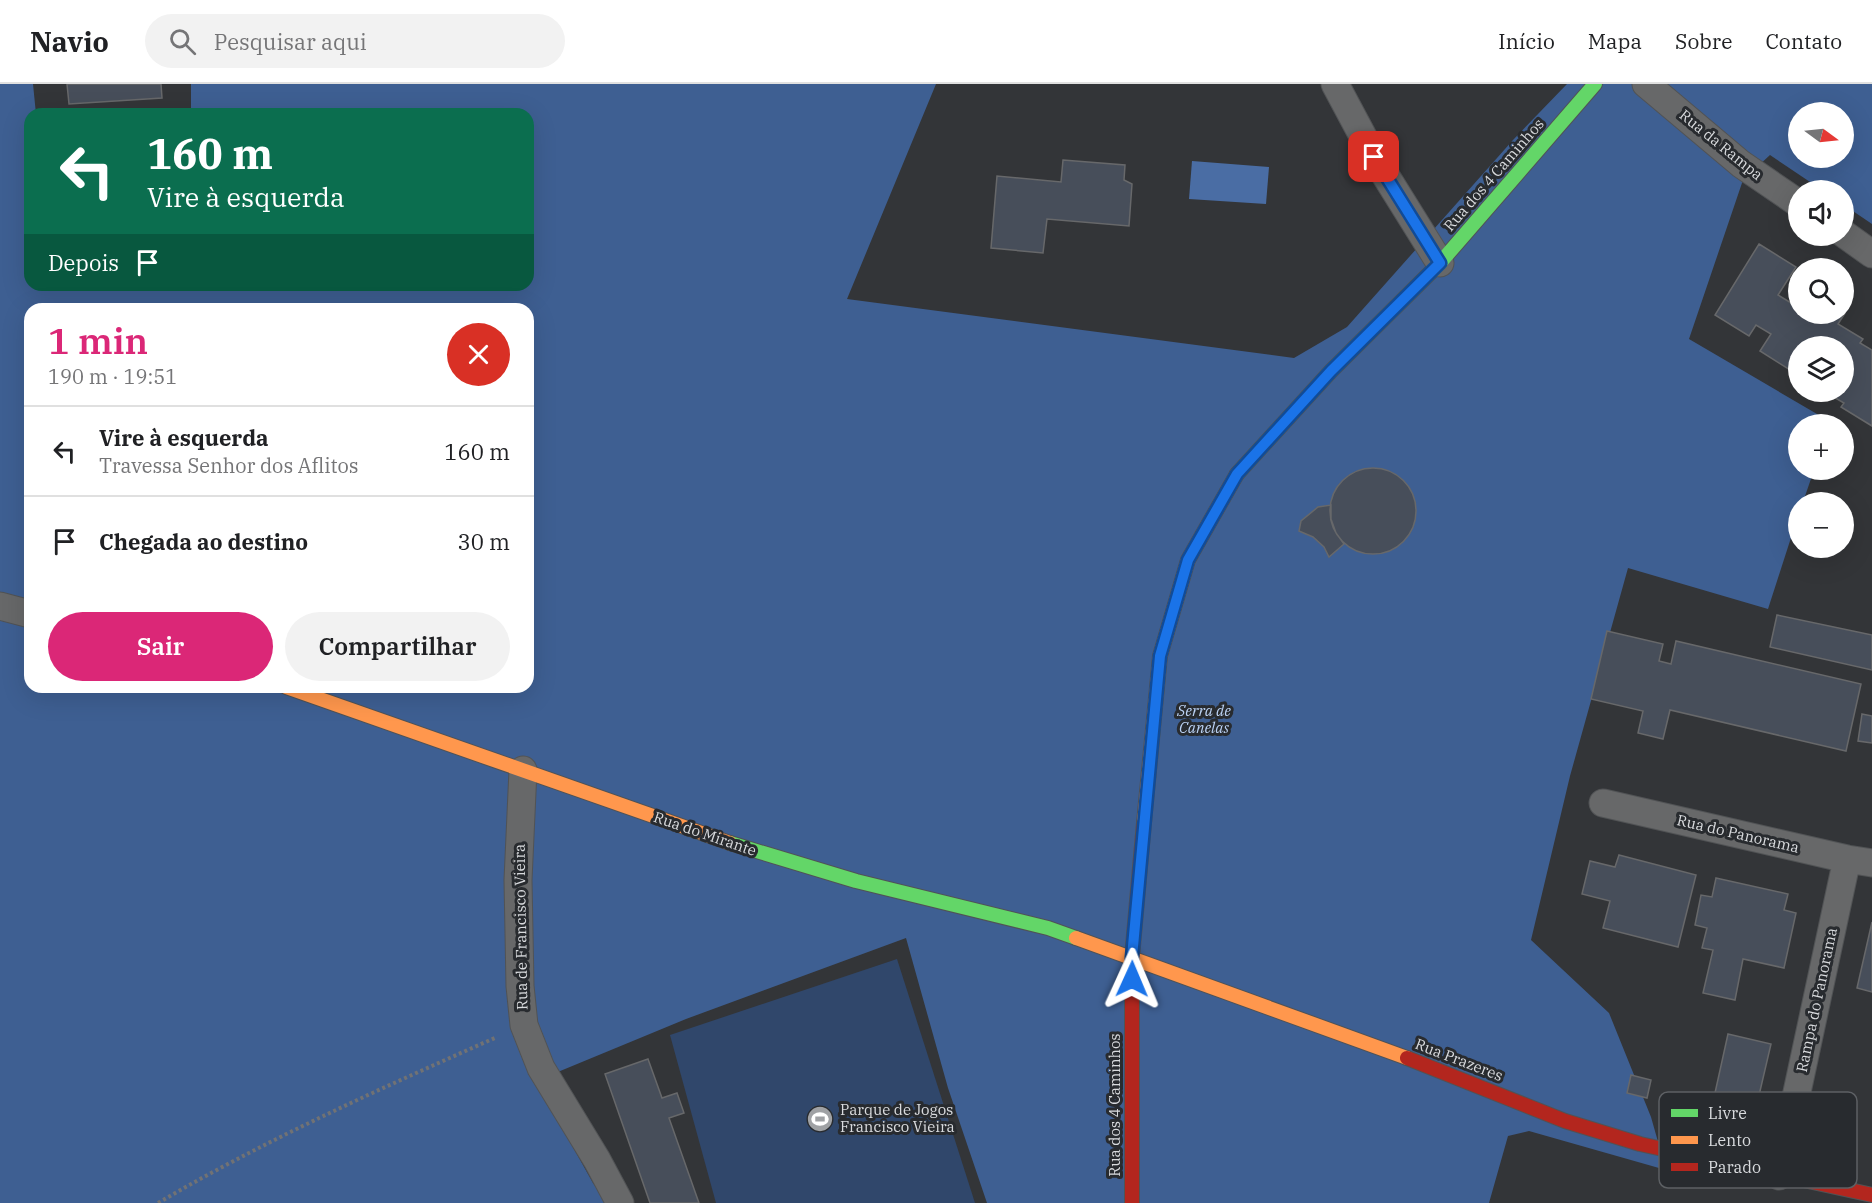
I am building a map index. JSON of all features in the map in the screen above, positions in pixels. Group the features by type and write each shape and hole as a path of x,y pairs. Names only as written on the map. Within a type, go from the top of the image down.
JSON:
{"street":[{"path":"1335,84 1374,157 1440,263"},
{"name":"Rua dos 4 Caminhos","path":"1132,1203 1132,957 1160,656 1188,560 1237,474 1331,371 1440,263 1595,84"},
{"name":"Rua da Rampa","path":"1646,84 1741,164 1788,196"},
{"path":"1854,241 1872,254"},
{"path":"0,606 24,612"},
{"name":"Rua do Mirante","path":"303,693 753,851 856,881 1048,928 1132,957"},
{"name":"Rua de Francisco Vieira","path":"523,770 518,880 520,986 524,1025 541,1068 597,1160 620,1203"},
{"name":"Rua do Panorama","path":"1604,803 1859,861"},
{"name":"Rampa do Panorama","path":"1800,1092 1859,861"},
{"name":"Rua Prazeres","path":"1132,957 1351,1036 1565,1121 1659,1148"},
{"name":"Rua Prazeres","path":"1838,1188 1872,1195"}],"path":[{"path":"158,1203 237,1158 338,1108 524,1025"}],"shaded area":[{"path":"1192,161 1269,167 1266,204 1189,199"},
{"name":"Parque de Jogos Francisco Vieira","path":"897,959 975,1203 716,1203 670,1035"}],"green space":[{"name":"Serra de Canelas","path":"0,84 33,84 35,108 24,108 24,291 534,291 534,108 191,108 191,84 936,84 847,299 1294,358 1347,327 1513,140 1567,84 1872,84 1872,224 1854,212 1854,180 1807,180 1789,168 1854,168 1854,102 1788,102 1788,167 1770,155 1743,180 1689,339 1788,397 1788,402 1797,402 1817,414 1788,414 1788,480 1811,480 1806,492 1788,492 1788,547 1768,609 1628,568 1570,776 1531,940 1609,1013 1651,1117 1659,1145 1659,1168 1529,1131 1508,1136 1489,1203 987,1203 948,1088 906,938 686,1019 536,1081 593,1183 608,1203 0,1203"}],"building":[{"path":"67,84 161,84 162,98 69,104"},
{"path":"1063,160 1125,165 1124,180 1132,184 1129,226 1047,219 1043,253 991,248 997,176 1061,182"},
{"path":"1759,244 1788,262 1788,279 1778,295 1788,301 1788,324 1838,324 1863,339 1860,343 1872,350 1872,426 1841,407 1844,403 1842,402 1854,402 1854,336 1788,336 1788,369 1760,351 1771,334 1756,325 1749,336 1715,315"},
{"path":"1373,468 1397,475 1409,487 1416,511 1409,535 1397,547 1373,554 1349,547 1337,535 1330,511 1337,487 1349,475"},
{"path":"1331,505 1331,519 1336,533 1344,544 1329,557 1324,547 1313,537 1299,531 1301,521 1318,507"},
{"path":"1777,615 1872,635 1872,670 1770,647"},
{"path":"1607,631 1663,644 1659,661 1671,664 1676,641 1861,684 1846,751 1670,710 1663,739 1638,733 1643,711 1591,699"},
{"path":"1862,714 1872,716 1872,743 1858,741"},
{"path":"1619,855 1696,875 1678,947 1603,928 1610,901 1582,894 1590,861 1615,867"},
{"path":"1716,878 1788,894 1784,910 1796,913 1784,968 1743,959 1735,1000 1703,993 1713,950 1702,948 1707,928 1695,925 1701,895 1712,897"},
{"path":"1872,922 1872,992 1857,988"},
{"path":"1728,1034 1771,1044 1760,1092 1715,1092"},
{"path":"648,1059 662,1098 677,1093 684,1113 669,1118 699,1203 650,1203 605,1074"},
{"path":"1631,1075 1651,1080 1647,1098 1627,1093"}],"traffic: fast":[{"path":"1237,474 1331,371 1440,263 1595,84"},
{"path":"730,843 856,881 1048,928 1076,938"}],"traffic: slow":[{"path":"1144,823 1160,656 1188,560 1237,474"},
{"path":"303,693 730,843"},
{"path":"1076,938 1407,1058"}],"traffic: jam":[{"path":"1132,1203 1132,957 1144,823"},
{"path":"1407,1058 1565,1121 1659,1148"},
{"path":"1840,1188 1872,1195"}],"place":[{"name":"Parque de Jogos Francisco Vieira","path":"820,1119"}],"route":[{"path":"1132,979 1132,957 1160,656 1188,560 1237,474 1331,371 1440,263 1374,157"}]}
